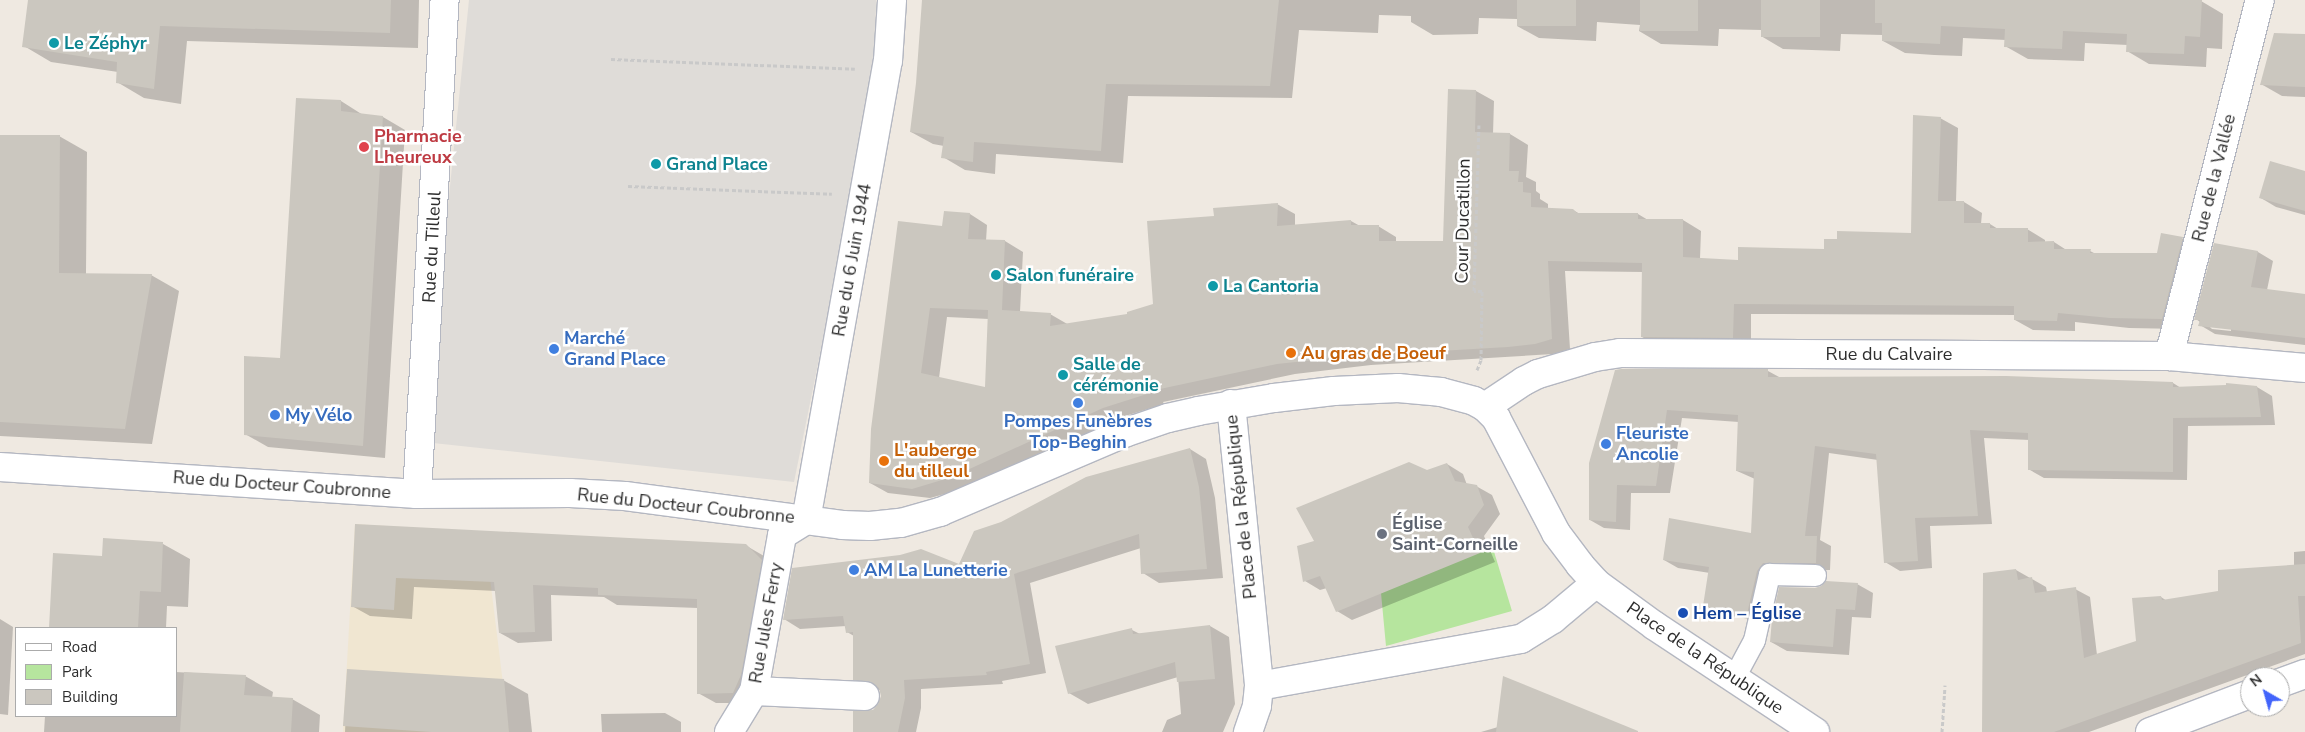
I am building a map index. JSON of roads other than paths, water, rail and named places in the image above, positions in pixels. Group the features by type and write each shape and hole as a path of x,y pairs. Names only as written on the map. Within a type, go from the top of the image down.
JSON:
{"street":[{"name":"Rue du Tilleul","path":"417,494 445,0"},
{"name":"Rue du 6 Juin 1944","path":"806,520 886,71 892,0"},
{"name":"Rue de la Vallée","path":"2169,356 2260,0"},
{"name":"Rue du Calvaire","path":"1475,403 1538,374 1595,357 1620,353 2169,356 2305,368"},
{"name":"Place de la République","path":"1248,732 1257,706 1259,686 1230,404 1376,388 1441,392 1475,403 1502,428 1556,533 1566,548 1596,583 1732,679 1814,732"},
{"name":"Rue du Docteur Coubronne","path":"0,467 417,494 570,493 625,496 806,520 870,526 901,522 940,512 1127,432 1168,418 1230,404"},
{"name":"Rue Jules Ferry","path":"729,732 754,691 782,535 806,520"},
{"path":"1259,686 1521,638 1542,627 1596,583"},
{"path":"2290,679 2305,674"},
{"path":"754,691 865,696"},
{"path":"2150,732 2240,698"}],"lane":[{"path":"1732,679 1754,640 1768,574 1815,575"}],"place":[{"name":"Le Zéphyr","path":"54,43"},
{"name":"Pharmacie Lheureux","path":"364,147"},
{"name":"Grand Place","path":"656,164"},
{"name":"Salon funéraire","path":"996,275"},
{"name":"La Cantoria","path":"1213,286"},
{"name":"Marché Grand Place","path":"554,349"},
{"name":"Au gras de Boeuf","path":"1291,353"},
{"name":"Salle de cérémonie","path":"1063,375"},
{"name":"Pompes Funèbres Top-Beghin","path":"1078,403"},
{"name":"My Vélo","path":"275,415"},
{"name":"Fleuriste Ancolie","path":"1606,444"},
{"name":"L'auberge du tilleul","path":"884,461"},
{"name":"Église Saint-Corneille","path":"1382,534"},
{"name":"AM La Lunetterie","path":"854,570"},
{"name":"Hem – Église","path":"1683,613"}]}
